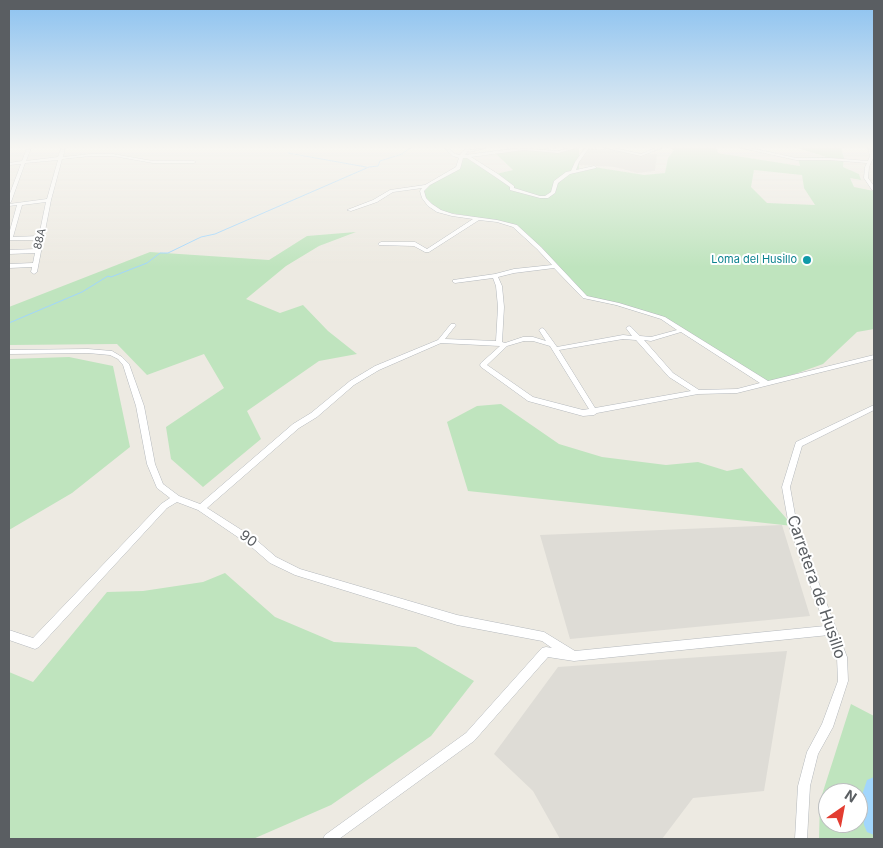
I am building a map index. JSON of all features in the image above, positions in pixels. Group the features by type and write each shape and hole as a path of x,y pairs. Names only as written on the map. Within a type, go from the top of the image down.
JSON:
{"street":[{"path":"15,188 9,204 49,200"},
{"name":"88A","path":"34,272 37,251 52,188"},
{"path":"349,210 375,201 392,190 413,188"},
{"path":"425,188 422,191 424,198 438,211 515,226 540,248 554,266 585,297 664,318 767,384"},
{"path":"512,188 540,197 546,197 553,193 554,188"},
{"path":"20,203 9,239 40,238"},
{"path":"381,244 415,244 427,251 479,218"},
{"path":"9,252 37,251"},
{"path":"9,266 34,265"},
{"path":"455,280 495,276 514,271 554,266"},
{"path":"495,276 499,286 502,344 483,365 530,399 583,413 698,392 737,391 874,357"},
{"path":"440,341 453,325"},
{"path":"629,328 671,375 698,392"},
{"path":"542,330 594,412"},
{"path":"201,508 296,426 314,415 352,383 377,368 440,341 502,344 533,339 554,347 623,337 651,339 682,330"},
{"name":"90","path":"9,352 88,351 112,353 120,358 126,364 137,398 151,464 160,486 176,498 201,508 251,540 272,560 298,572 457,620 544,637 574,656"},
{"name":"Carretera de Husillo","path":"801,839 804,786 813,752 827,727 843,681 842,657 793,526 786,487 799,444 874,407"},
{"path":"9,635 35,644 164,506 176,498"},
{"path":"329,839 470,737 546,652 574,656 832,630"}],"shaded area":[{"path":"782,525 810,616 570,639 540,535"},
{"path":"787,651 764,791 693,798 662,839 560,839 533,791 494,754 558,667"}],"green space":[{"path":"425,188 752,188 767,203 815,205 804,188 857,188 874,191 874,329 857,332 823,364 767,384 663,318 585,297 515,226 439,211 430,205 422,191"},
{"path":"356,232 319,246 286,266 246,299 280,313 303,305 328,331 357,354 319,361 247,411 261,439 203,487 171,459 166,427 224,388 204,354 147,375 117,344 9,345 9,307 150,252 269,260 307,236"},
{"path":"69,357 113,366 130,447 72,493 9,530 9,359"},
{"path":"501,404 559,444 602,457 666,465 698,462 727,471 742,468 793,526 468,491 447,422 477,406"},
{"path":"225,573 275,617 334,642 416,647 474,681 431,736 331,805 253,839 9,839 9,672 33,682 107,592 143,591 203,582"},
{"path":"851,704 874,716 874,839 819,839 819,833 868,833 868,783 826,783"}],"waterway":[{"path":"9,323 82,292 108,276 111,277 147,263 160,253 168,253 201,237 215,234 322,188"},
{"path":"874,787 871,798 874,825"}],"place":[{"name":"Loma del Husillo","path":"807,260"}]}
